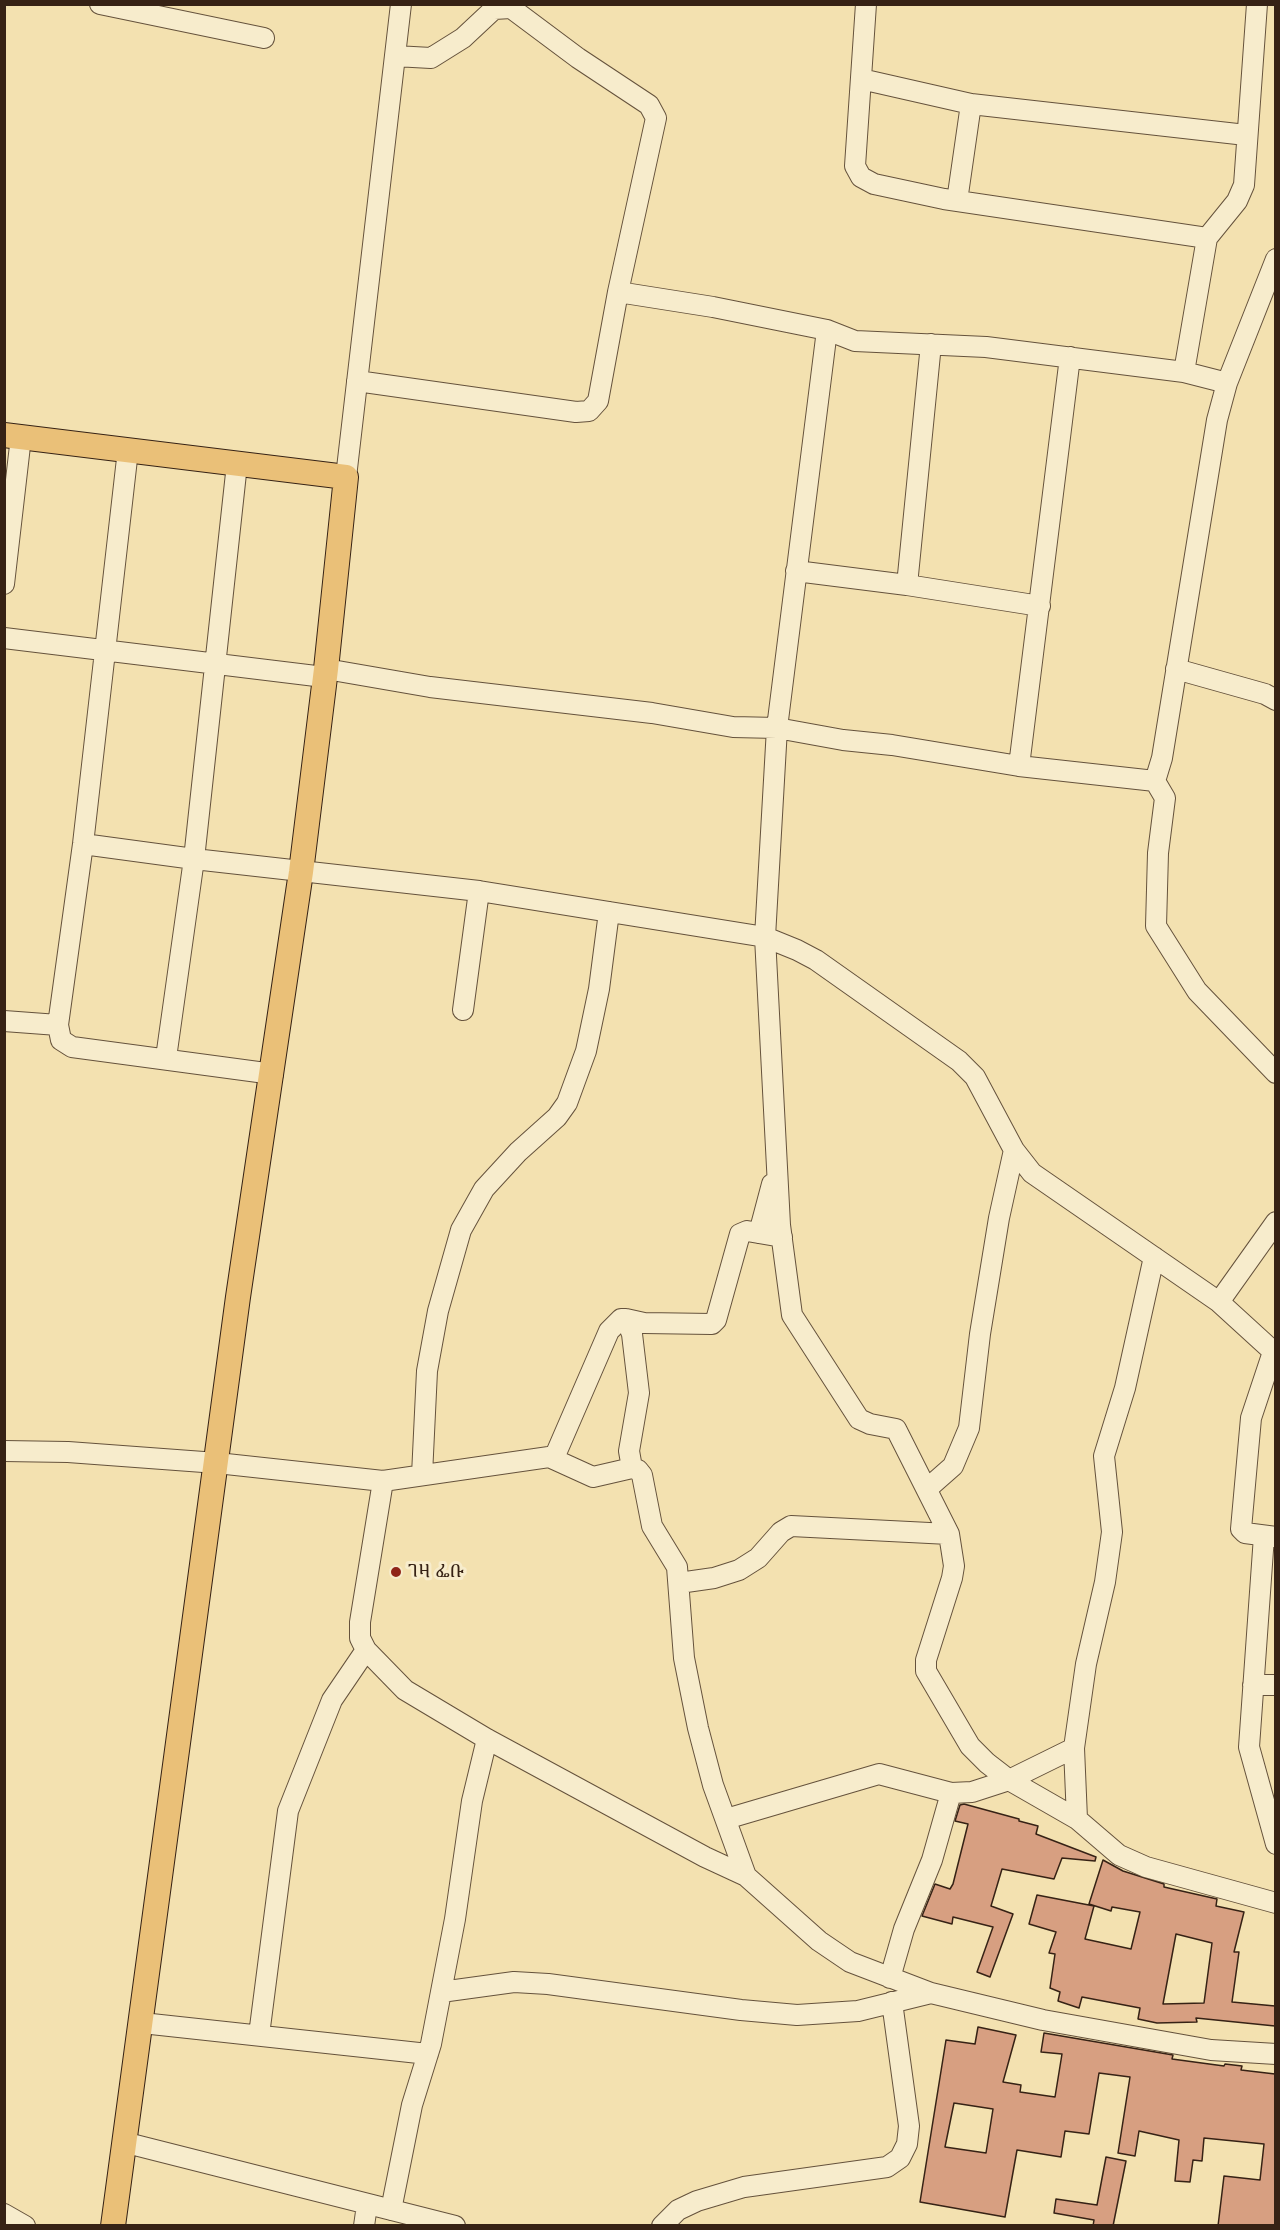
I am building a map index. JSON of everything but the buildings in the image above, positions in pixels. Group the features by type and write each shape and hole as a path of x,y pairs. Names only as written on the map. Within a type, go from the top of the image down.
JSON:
{"main road":[{"path":"13,436 346,477 301,872 273,1074 238,1297 127,2143 114,2226"}],"street":[{"path":"100,4 264,38"},
{"path":"346,477 402,4"},
{"path":"866,4 855,166 861,177 874,184 957,201 1207,238"},
{"path":"1184,372 1207,238 1237,201 1244,185 1257,4"},
{"path":"357,381 576,412 589,411 597,401 656,118 649,105 578,58 511,8 494,9 463,38 431,58 395,56"},
{"path":"861,79 971,104 1246,135"},
{"path":"957,201 971,104"},
{"path":"1275,258 1227,383 1217,420 1162,758 1155,782 1165,798 1158,853 1156,926 1197,991 1275,1073"},
{"path":"618,292 712,307 827,330 855,341 986,347 1184,372 1227,383"},
{"path":"827,330 777,728 765,937 777,1167 782,1237 792,1315 859,1419 870,1424 896,1429 928,1488 949,1534 953,1556 952,1578 926,1660 927,1671 970,1746 1009,1780 1077,1819 1119,1855 1146,1867 1275,1903"},
{"path":"907,585 931,344"},
{"path":"1019,766 1070,357"},
{"path":"4,584 13,436"},
{"path":"128,450 83,844 58,1025 61,1040 72,1047 273,1074"},
{"path":"166,1058 194,859 237,464"},
{"path":"796,571 907,585 1040,606"},
{"path":"4,638 214,665 325,673 652,713 733,727 777,728 843,741 892,745 1019,766 1155,782"},
{"path":"1176,669 1265,694 1275,700"},
{"path":"83,844 301,872 479,891 765,937 816,960 959,1061 975,1077 1014,1150 1032,1173 1219,1302 1274,1353 1251,1418 1241,1529 1245,1533 1270,1536 1253,1684 1249,1747 1275,1845"},
{"path":"463,1010 479,891"},
{"path":"422,1475 427,1371 438,1311 461,1230 484,1190 518,1152 557,1117 567,1103 586,1051 599,989 609,912"},
{"path":"4,1021 58,1025"},
{"path":"928,1488 953,1466 969,1428 982,1322 999,1218 1014,1150"},
{"path":"759,1233 777,1167"},
{"path":"1219,1302 1275,1222"},
{"path":"554,1458 609,1330 621,1319 644,1323 711,1324 716,1320 740,1234 747,1232 782,1237"},
{"path":"1077,1819 1074,1748 1086,1664 1105,1582 1112,1532 1104,1456 1125,1388 1154,1257"},
{"path":"626,1319 632,1334 639,1393 629,1451 632,1468"},
{"path":"4,1451 68,1452 217,1463 383,1481 554,1458 593,1477 632,1468 638,1470 642,1475 652,1526 673,1557 679,1583 684,1658 693,1705 710,1773 746,1876"},
{"path":"383,1481 360,1622 360,1638 366,1650 405,1690 487,1739 705,1857 746,1876 819,1941 850,1962 931,1993 1054,2022 1211,2050 1275,2054"},
{"path":"679,1583 714,1578 739,1570 758,1558 781,1532 791,1526 949,1534"},
{"path":"259,2035 288,1811 332,1700 366,1650"},
{"path":"1253,1684 1275,1685"},
{"path":"391,2210 412,2105 428,2054 441,1992 472,1801 487,1739"},
{"path":"726,1819 879,1774 951,1793 972,1792 1009,1780 1074,1748"},
{"path":"890,1978 904,1929 932,1860 951,1793"},
{"path":"441,1992 503,1983 548,1984 741,2010 797,2015 858,2011 931,1993"},
{"path":"662,2226 678,2210 697,2201 744,2187 887,2167 900,2158 907,2144 909,2126 892,2002"},
{"path":"142,2023 428,2054"},
{"path":"127,2143 455,2226"},
{"path":"364,2226 367,2205"},
{"path":"4,2214 26,2226"}],"place":[{"name":"ገዛ ፌቡ","path":"396,1572"}]}
